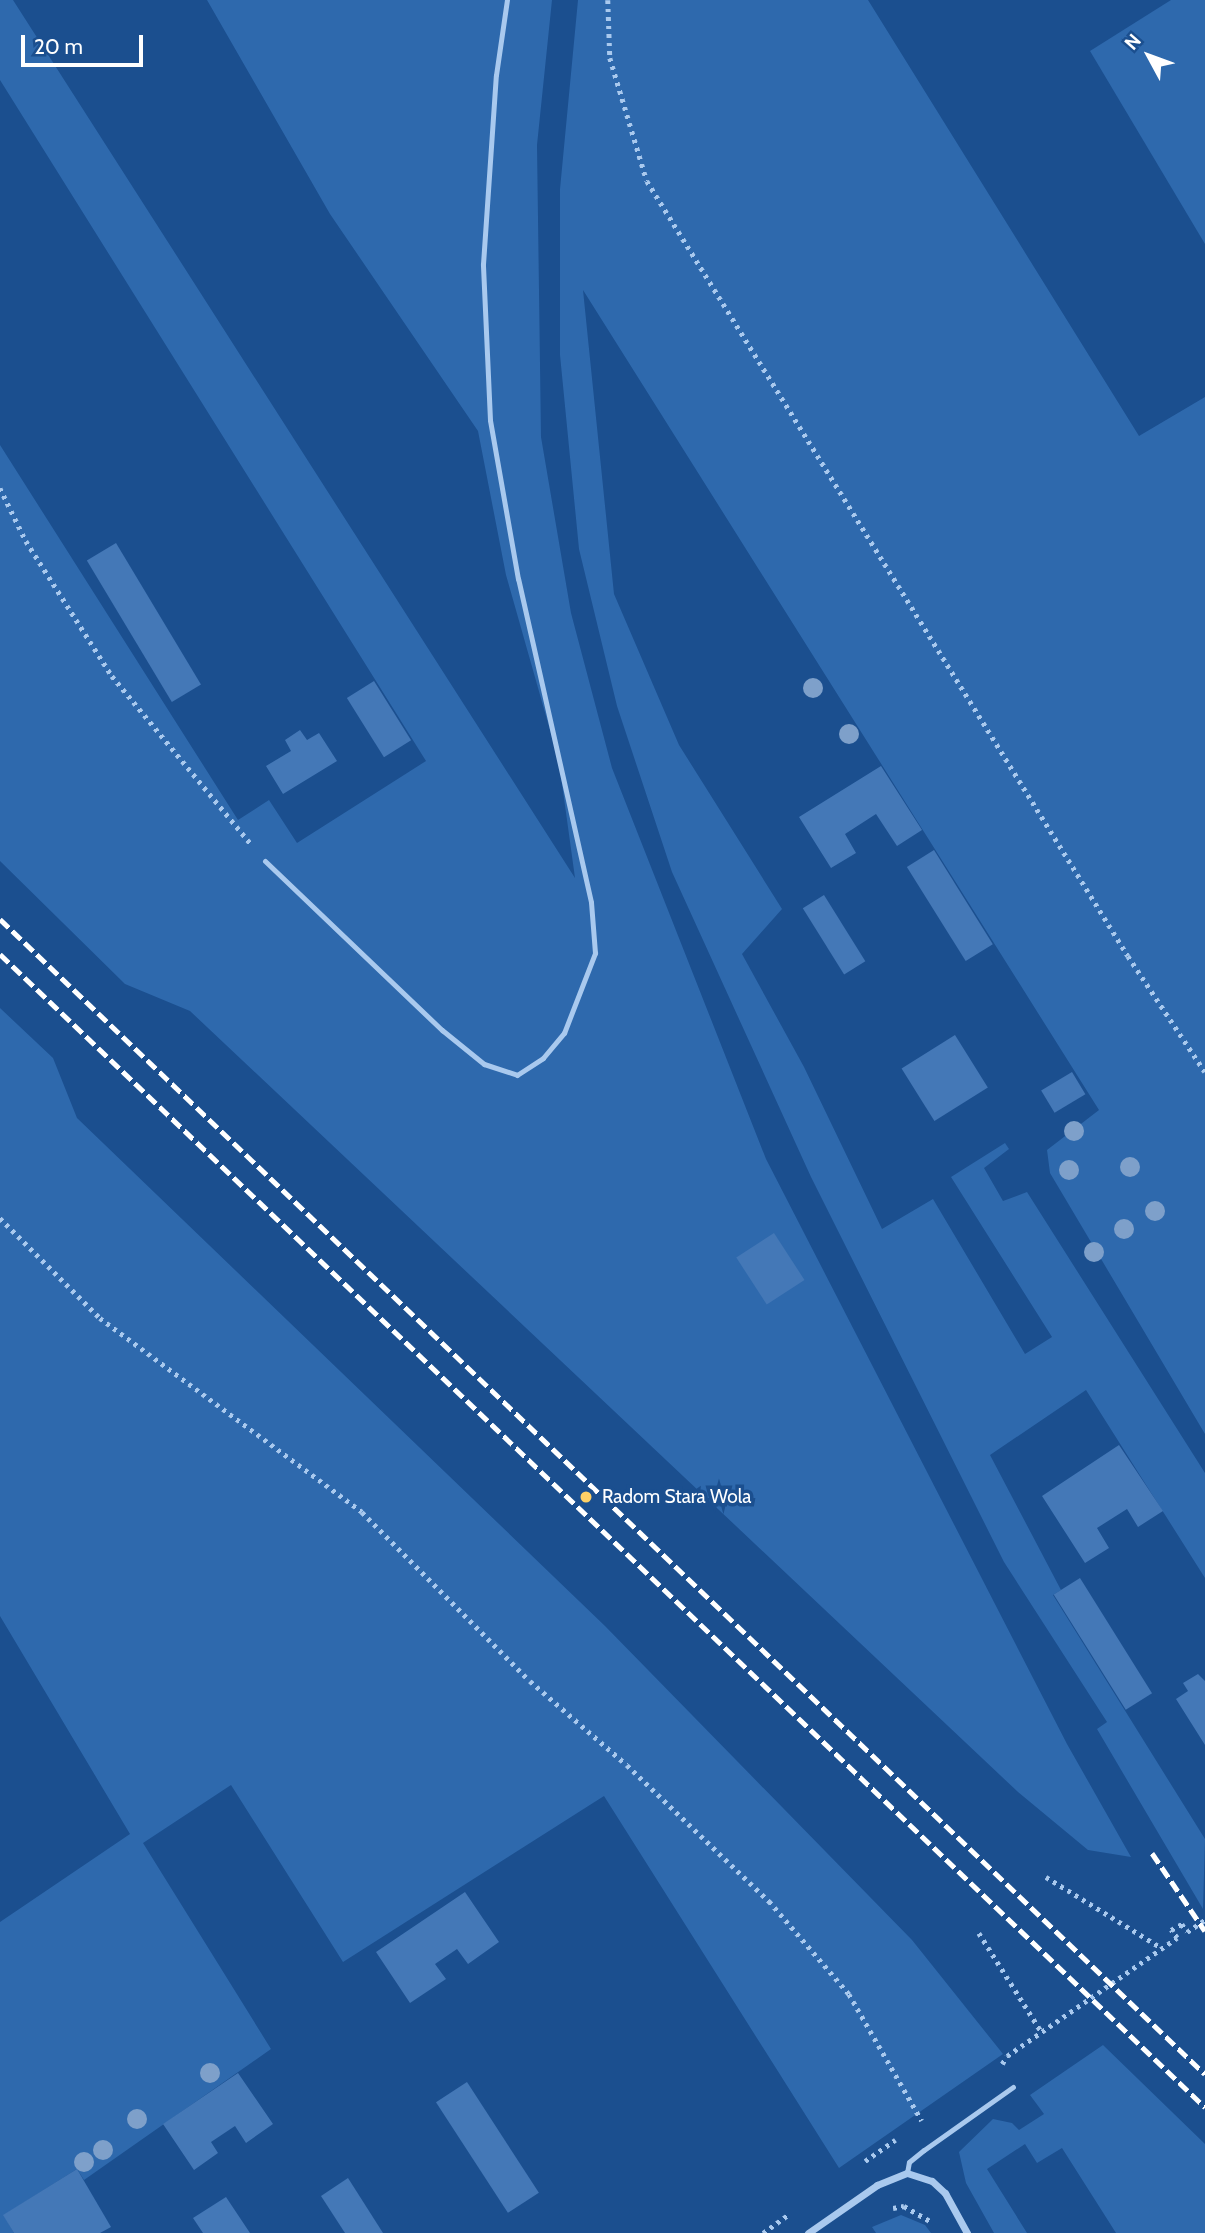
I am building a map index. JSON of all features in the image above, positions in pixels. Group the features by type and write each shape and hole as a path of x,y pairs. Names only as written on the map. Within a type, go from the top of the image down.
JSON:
{"street":[{"path":"808,2233 877,2185 907,2173 920,2175 945,2193 967,2233"}],"lane":[{"path":"265,861 442,1030 484,1064 517,1075 543,1058 564,1032 595,953 591,902 517,579 490,419 483,264 496,75 507,0"},
{"path":"907,2173 909,2162 923,2150 1013,2087"}],"path":[{"path":"608,0 610,58 647,181 1128,956 1205,1072"},
{"path":"0,488 26,541 112,676 265,861"},
{"path":"0,1218 100,1318 362,1512 530,1681 627,1765 769,1900 849,1994 922,2121"},
{"path":"1046,1877 1163,1948 1177,1938 1171,1930 1182,1924 1187,1931 1205,1920"},
{"path":"979,1933 1041,2031"}],"shaded area":[{"path":"0,0 13,0 575,878 559,762 506,575 478,431 330,214 207,0 552,0 537,145 541,437 571,613 612,768 766,1159 1067,1744 1131,1857 1088,1850 1018,1792 190,1011 125,984 0,861 0,445 238,820 269,800 297,843 426,761 0,80"},
{"path":"578,0 868,0 1139,436 1205,397 1205,1434 1050,1173 1047,1150 1099,1110 583,290 614,594 679,745 782,909 742,954 804,1067 882,1229 933,1199 1025,1354 1052,1337 951,1177 1005,1143 1009,1149 984,1168 1003,1201 1027,1192 1205,1473 1205,1578 1086,1390 990,1455 1061,1590 1053,1595 1205,1839 1203,1909 1097,1729 1107,1722 1004,1562 811,1177 672,872 617,706 579,549 560,355 560,189"},
{"path":"1171,0 1205,0 1205,244 1090,51"},
{"path":"0,1008 53,1058 77,1118 605,1626 912,1940 1003,2054 839,2168 604,1796 343,1962 231,1785 143,1843 271,2049 84,2180 77,2169 4,2215 14,2233 0,2233 0,1922 130,1834 0,1616"},
{"path":"1103,2045 1205,2144 1205,2233 1116,2233 1062,2148 1037,2163 1025,2144 987,2169 1027,2233 994,2233 966,2183 959,2152 993,2119 1012,2123 1019,2130 1044,2114 1030,2095"},
{"path":"901,2215 925,2225 931,2233 876,2233 872,2227"}],"building":[{"path":"116,543 201,684 172,702 87,561"},
{"path":"374,681 411,740 384,757 347,698"},
{"path":"300,730 307,740 319,733 337,761 283,794 266,766 291,751 285,740"},
{"path":"881,766 922,830 897,846 876,814 845,834 856,853 831,868 799,817"},
{"path":"934,850 993,944 966,961 907,867"},
{"path":"824,895 865,961 844,974 803,908"},
{"path":"955,1035 988,1088 934,1121 902,1068"},
{"path":"1072,1072 1085,1094 1055,1113 1041,1091"},
{"path":"774,1233 804,1280 767,1304 736,1258"},
{"path":"1119,1445 1163,1511 1138,1527 1127,1509 1097,1528 1109,1548 1085,1563 1042,1496"},
{"path":"1080,1578 1152,1693 1126,1710 1054,1594"},
{"path":"1198,1674 1205,1681 1205,1745 1176,1699 1188,1691 1183,1683"},
{"path":"465,1892 499,1942 468,1964 457,1949 435,1964 446,1979 410,2003 376,1952"},
{"path":"238,2073 273,2124 246,2143 235,2126 211,2142 218,2153 194,2170 163,2124"},
{"path":"467,2082 539,2193 508,2213 436,2102"},
{"path":"77,2169 111,2227 100,2233 14,2233 3,2215"},
{"path":"348,2178 383,2233 345,2233 321,2196"},
{"path":"226,2197 250,2233 203,2233 193,2218"}],"railway":[{"path":"0,919 1205,2074"},
{"path":"0,954 1205,2107"},
{"path":"1152,1853 1205,1931"}],"place":[{"name":"Radom Stara Wola","path":"586,1497"}]}
